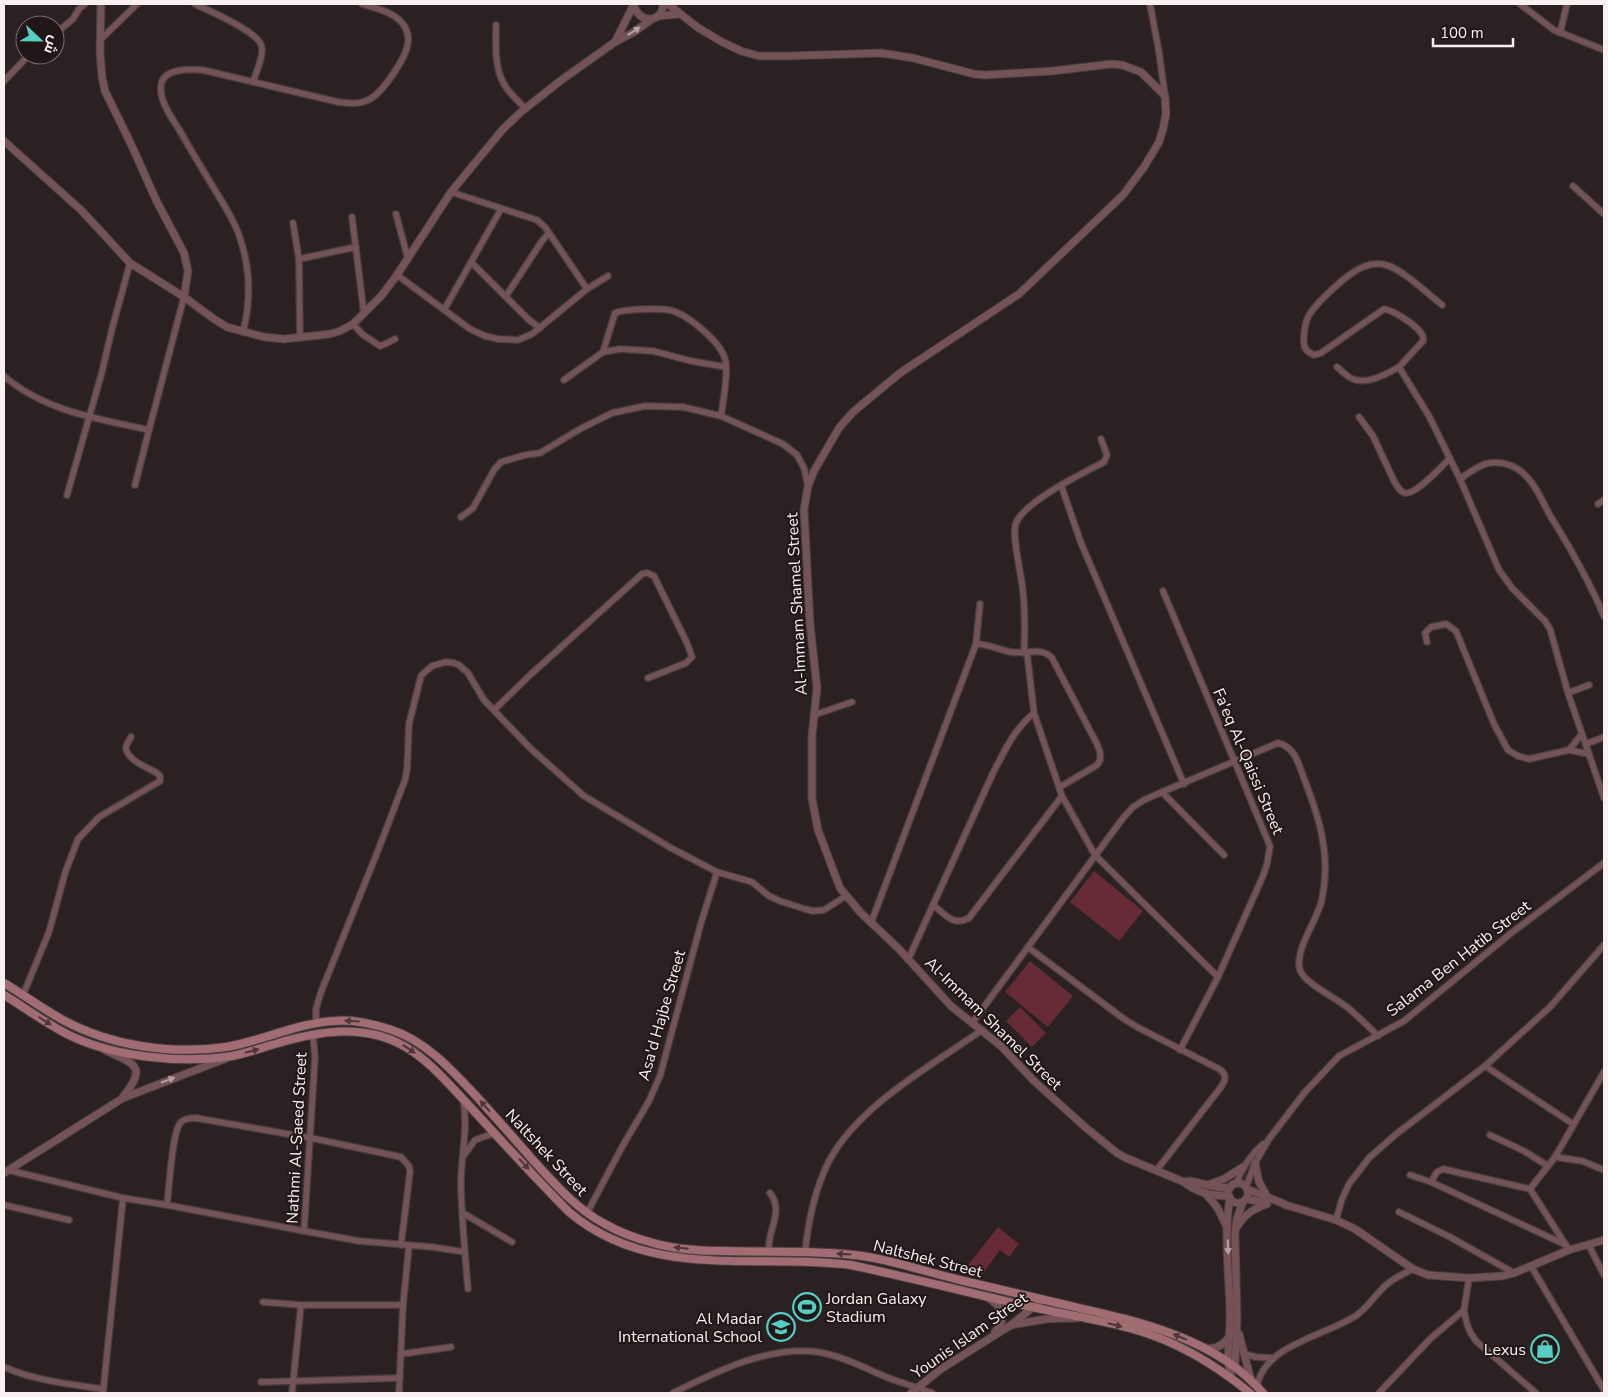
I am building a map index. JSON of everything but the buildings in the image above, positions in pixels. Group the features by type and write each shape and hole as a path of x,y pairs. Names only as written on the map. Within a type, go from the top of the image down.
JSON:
{"main road":[{"name":"Naltshek Street","path":"4,983 62,1019 88,1031 117,1041 156,1048 187,1049 227,1046 316,1023 334,1021 362,1022 392,1030 407,1036 431,1052 452,1070 550,1178 587,1213 618,1231 668,1247 704,1250 841,1254 870,1257 1148,1325 1203,1348 1228,1368 1232,1379 1250,1393"},
{"name":"Naltshek Street","path":"4,995 65,1033 91,1044 124,1052 168,1058 186,1059 233,1056 313,1034 332,1031 359,1032 374,1035 396,1042 425,1061 442,1076 562,1205 581,1222 608,1237 639,1250 671,1257 717,1261 828,1262 851,1265 1084,1318 1152,1336 1201,1359 1228,1368 1251,1380 1263,1393"},
{"path":"508,1146 515,1140"}],"street":[{"path":"65,26 85,4"},
{"path":"101,4 101,71 105,91 156,200 178,242 188,271 184,297 135,485"},
{"path":"100,40 138,4"},
{"path":"194,4 246,30 258,39 262,47 262,54 253,82"},
{"path":"243,332 247,318 248,282 240,237 230,216 169,113 162,98 160,87 163,78 167,74 195,70 338,102 358,103 370,99 379,92 401,60 409,41 404,26 394,16 362,4"},
{"path":"4,141 81,210 130,263 184,297 214,319 228,327 264,337 284,339 330,334 354,324 382,295 408,259 450,192 503,129 525,108 560,81 615,42 634,32 655,17 663,8 663,4"},
{"path":"668,4 697,27 730,46 759,56 881,53 913,58 974,74 1052,71 1112,64 1122,65 1140,72 1164,96"},
{"path":"1150,4 1159,52 1164,96"},
{"path":"1520,4 1542,22 1560,33 1604,50"},
{"path":"1560,33 1567,4"},
{"path":"633,5 637,14 644,18 680,14"},
{"path":"615,42 633,5"},
{"path":"496,25 496,50 499,74 510,93 525,108"},
{"path":"4,81 19,65"},
{"name":"Al-Immam Shamel Street","path":"1164,96 1166,114 1159,142 1144,167 1123,195 1019,294 960,331 900,373 853,412 839,428 822,456 808,486 804,516 811,641 817,688 814,715 812,786 814,815 820,836 836,879 846,896 951,1006 1001,1046 1056,1102 1104,1143 1126,1158 1184,1182 1190,1181 1206,1189 1231,1192"},
{"path":"1573,186 1604,214"},
{"path":"450,192 537,220 545,227 587,289"},
{"path":"444,310 501,209"},
{"path":"396,214 408,259"},
{"path":"352,217 364,314"},
{"path":"294,223 299,259 300,338"},
{"path":"506,296 549,233"},
{"path":"299,259 356,247"},
{"path":"471,262 528,319 540,328"},
{"path":"67,495 130,263"},
{"path":"1337,367 1352,379 1363,381 1384,376 1399,367 1421,344 1423,338 1417,329 1386,309 1321,353 1314,355 1307,351 1304,347 1309,315 1323,298 1358,270 1372,264 1388,265 1398,270 1442,305"},
{"path":"397,275 470,329 485,336 498,339 518,340 532,334 587,289 608,276"},
{"path":"603,352 615,313 668,310 680,314 716,341 726,360 721,416"},
{"path":"354,324 362,334 380,346 384,346 395,339"},
{"path":"564,380 603,352 620,349 653,351 691,361 726,367"},
{"path":"1399,367 1450,458 1499,570 1512,588 1548,625 1582,734 1602,781 1604,798"},
{"path":"4,376 34,397 55,406 149,430"},
{"path":"461,517 473,508 494,470 502,462 525,455 540,453 580,429 612,413 645,406 683,407 721,416 783,444 797,455 804,468 808,486"},
{"path":"1359,417 1373,436 1398,488 1405,493 1415,491 1450,458"},
{"path":"1101,439 1107,456 1104,462 1073,477 1042,498 1021,515 1014,528 1023,589 1025,653 1034,713 1062,796 1095,855 1218,977"},
{"path":"1460,479 1486,463 1502,463 1520,470 1543,500 1577,560 1604,616"},
{"path":"1061,485 1081,543 1184,784"},
{"path":"1598,504 1604,500"},
{"path":"494,710 587,622 642,574 647,573 654,576 692,657 686,663 648,678"},
{"name":"Fa'eq Al-Qaissi Street","path":"1163,591 1268,841 1269,853 1262,876 1218,977 1180,1050"},
{"path":"871,923 976,644 980,604"},
{"path":"1427,642 1426,633 1430,627 1446,624 1456,631 1494,724 1501,739 1512,754 1529,759 1569,750 1589,754"},
{"path":"976,644 987,644 1011,652 1044,652 1052,658 1100,752 1101,759 1097,765 1060,786"},
{"path":"316,1023 316,1009 321,992 371,870 404,780 407,770 408,724 421,676 428,669 439,664 451,663 459,665 468,673 488,704 546,763 588,799 671,848 717,872 752,882 769,896 780,901 813,911 829,908 846,896"},
{"path":"1568,692 1589,685"},
{"path":"814,715 852,702"},
{"path":"908,960 1004,752 1020,727 1034,713"},
{"path":"1569,750 1582,734"},
{"path":"23,995 49,932 65,874 78,839 99,817 160,781 160,776 157,773 134,759 127,751 127,744 132,737"},
{"path":"1586,744 1604,737"},
{"path":"972,1023 1029,948 1095,855 1133,808 1144,800 1278,743 1285,744 1294,753 1322,830 1326,861 1322,900 1302,948 1299,958 1300,970 1306,979 1346,1006 1378,1036"},
{"path":"1162,792 1224,855"},
{"path":"933,904 953,920 960,922 969,918 1062,796"},
{"name":"Salama Ben Hatib Street","path":"1247,1188 1255,1164 1269,1139 1305,1092 1339,1056 1358,1044 1378,1036 1404,1021 1510,934 1604,864"},
{"name":"Asa'd Hajbe Street","path":"587,1213 660,1076 697,938 717,872"},
{"path":"1336,1220 1342,1199 1350,1184 1369,1158 1395,1135 1485,1066 1550,1007 1604,944"},
{"path":"1029,948 1124,1019 1219,1069 1224,1074 1225,1080 1156,1170"},
{"path":"805,1253 807,1232 823,1174 838,1147 852,1129 886,1097 982,1030"},
{"name":"Nathmi Al-Saeed Street","path":"313,1034 315,1058 304,1231 359,1241 465,1252"},
{"path":"91,1044 125,1060 136,1071 136,1077 123,1098"},
{"path":"6,1172 123,1098 233,1056"},
{"path":"1485,1066 1573,1124"},
{"path":"1530,1189 1555,1156 1604,1072"},
{"path":"463,1100 466,1132 462,1158 461,1188 468,1289"},
{"path":"167,1205 176,1132 180,1122 196,1118 311,1138 402,1157 406,1161 410,1172 401,1245"},
{"path":"462,1158 473,1141 495,1133"},
{"path":"1490,1135 1524,1151 1548,1166"},
{"name":"Salama Ben Hatib Street","path":"1228,1368 1230,1334 1227,1229 1231,1192 1243,1167 1256,1150 1269,1139"},
{"path":"1555,1156 1582,1161 1604,1170"},
{"path":"1255,1164 1259,1182 1268,1201"},
{"path":"1227,1229 1206,1189 1243,1167"},
{"path":"1431,1182 1437,1172 1443,1169 1459,1171 1530,1189 1568,1247"},
{"path":"6,1172 123,1198 304,1231"},
{"path":"1410,1175 1431,1182 1568,1247"},
{"path":"1268,1201 1245,1200 1236,1203 1231,1192 1242,1184 1268,1201 1336,1220 1355,1228 1413,1269 1428,1275 1469,1278 1502,1276 1531,1266 1568,1247 1604,1240"},
{"path":"1247,1188 1248,1194 1237,1218 1235,1232 1237,1325 1251,1380"},
{"path":"770,1193 776,1203 776,1211 768,1245 770,1252"},
{"path":"4,1367 40,1380 103,1391 123,1198"},
{"path":"1235,1232 1247,1213 1268,1201"},
{"path":"4,1205 69,1220"},
{"path":"1399,1212 1450,1236 1514,1273"},
{"path":"463,1213 512,1242"},
{"path":"1588,1244 1604,1275"},
{"path":"399,1393 403,1305 410,1246"},
{"path":"1531,1266 1604,1390"},
{"path":"1257,1386 1261,1372 1274,1358 1318,1333 1359,1314 1394,1279 1413,1269"},
{"path":"1469,1278 1464,1310 1469,1333 1534,1393"},
{"path":"986,1296 998,1306 1002,1316 1001,1325 991,1336"},
{"name":"Younis Islam Street","path":"914,1390 941,1369 1011,1325 1042,1300"},
{"path":"263,1302 403,1305"},
{"path":"292,1393 301,1304"},
{"path":"1379,1393 1430,1339 1464,1310"},
{"path":"1011,1325 1046,1319 1084,1318"},
{"path":"1228,1368 1237,1325"},
{"path":"1203,1348 1219,1347 1226,1342 1230,1334"},
{"path":"401,1354 451,1348"},
{"path":"673,1393 717,1372 748,1361 798,1351 816,1352 845,1359 914,1390 932,1393"},
{"path":"1244,1354 1274,1358"},
{"path":"261,1382 400,1378"}],"shaded area":[{"path":"1094,871 1143,911 1119,941 1070,902"},
{"path":"1030,961 1073,996 1048,1027 1005,992"},
{"path":"1020,1007 1046,1033 1032,1047 1006,1021"},
{"path":"998,1227 1019,1244 1009,1257 1000,1250 982,1275 968,1265"}],"place":[{"name":"Jordan Galaxy Stadium","path":"807,1307"},
{"name":"Al Madar International School","path":"781,1327"},
{"name":"Lexus","path":"1545,1349"}]}
